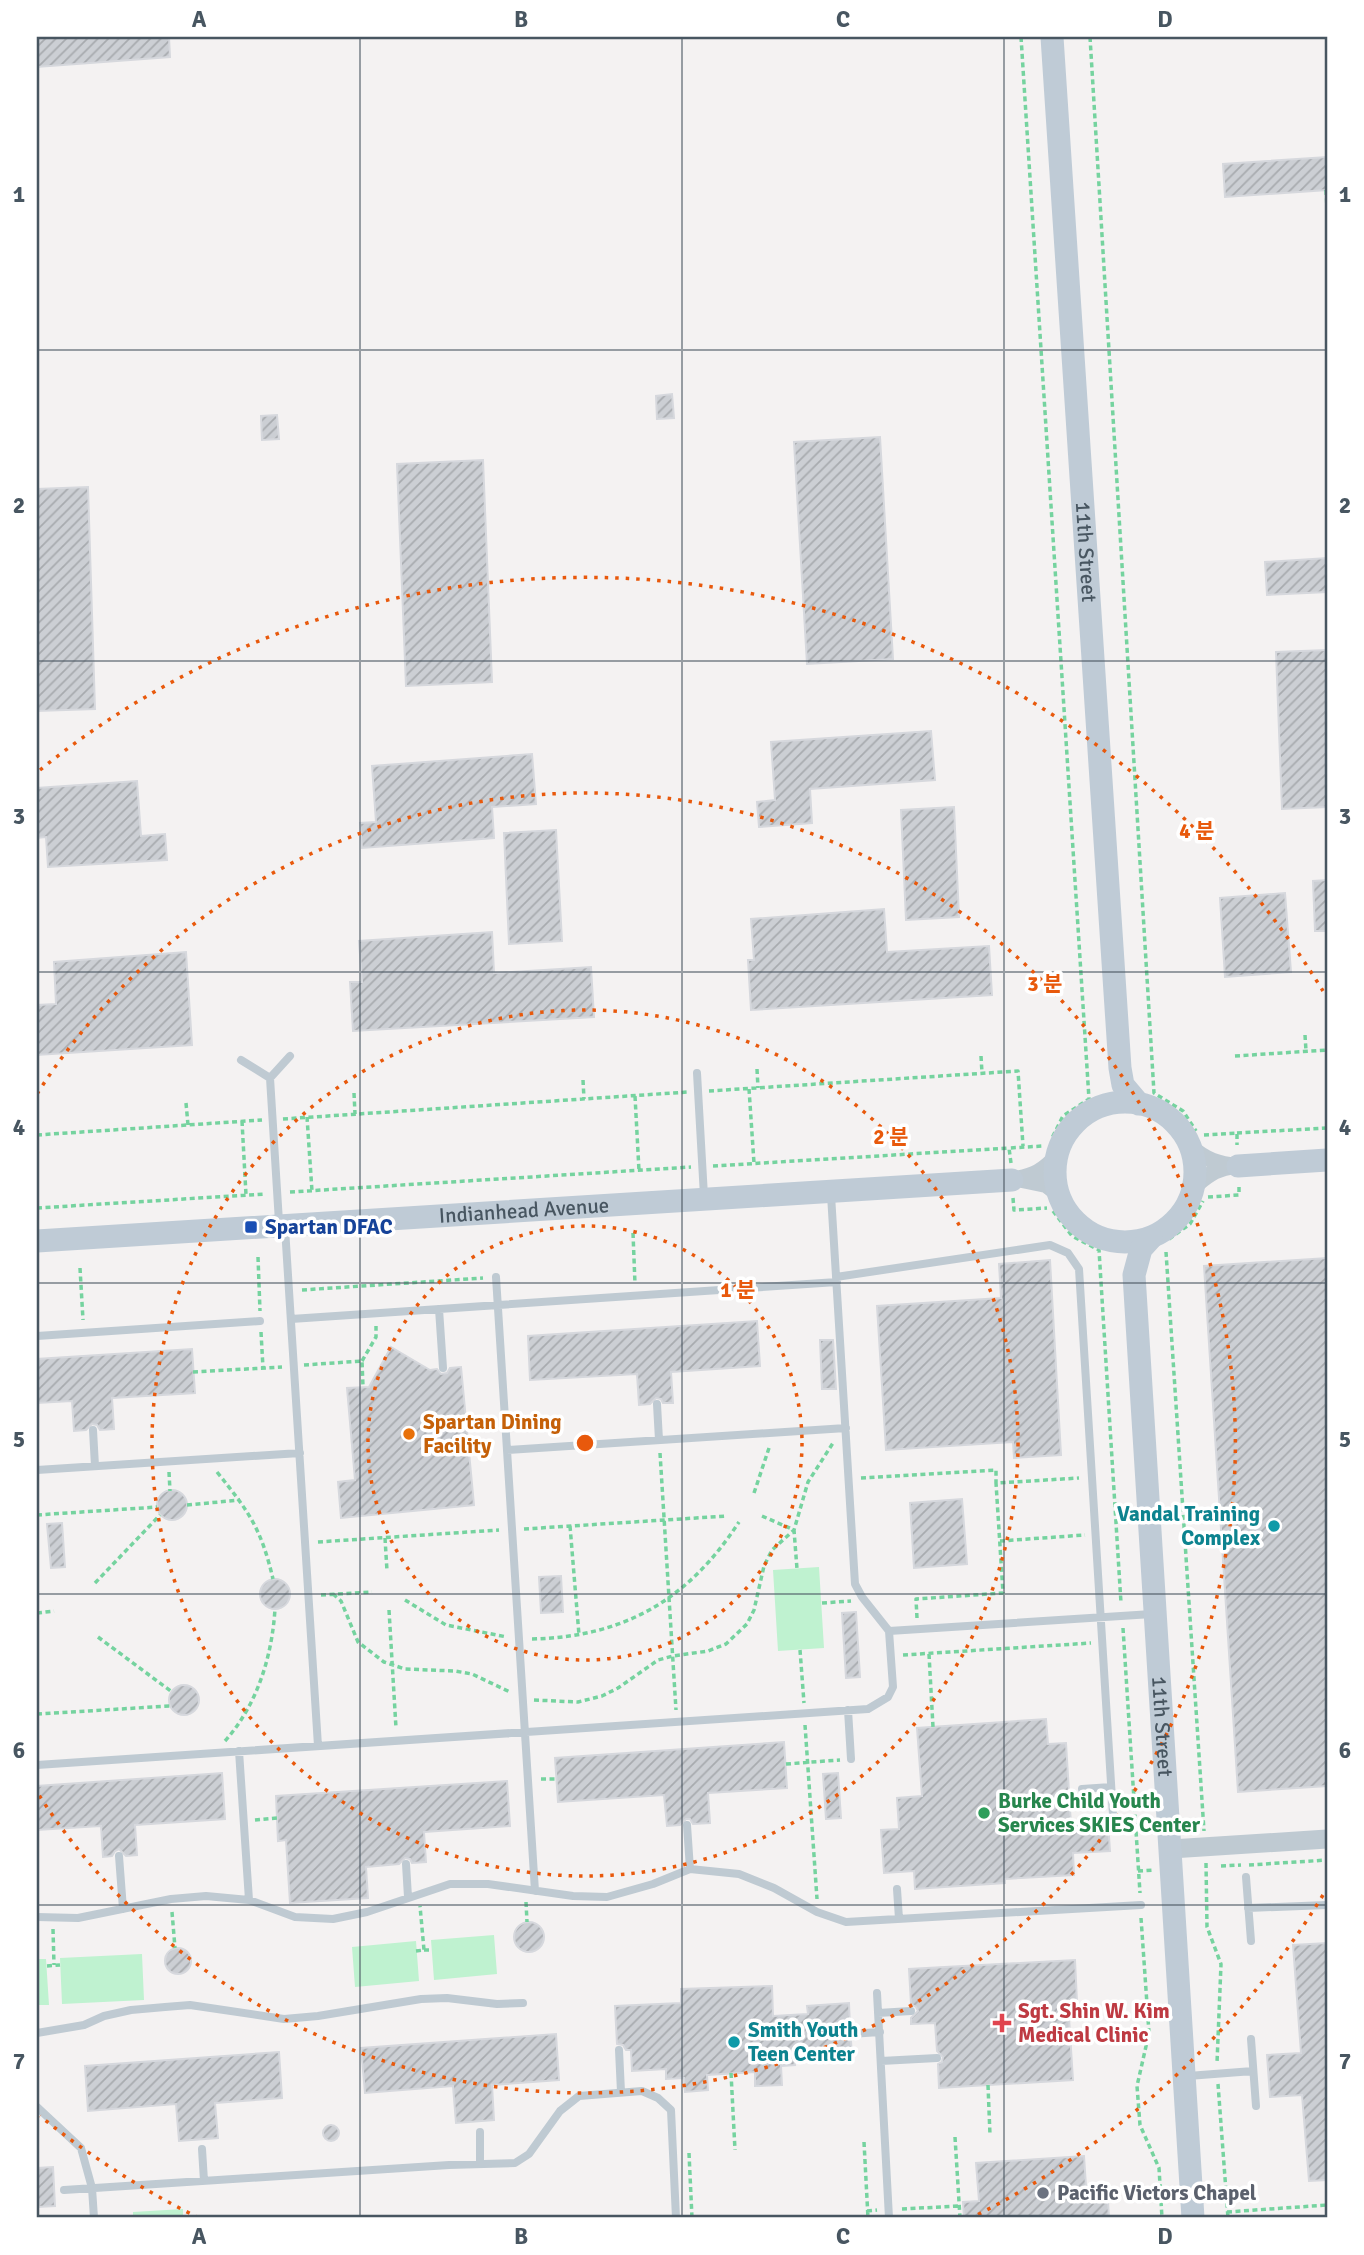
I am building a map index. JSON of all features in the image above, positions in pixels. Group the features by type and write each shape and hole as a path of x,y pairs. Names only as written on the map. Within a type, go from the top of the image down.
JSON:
{"main road":[{"name":"11th Street","path":"1052,37 1120,1068"},
{"path":"1120,1068 1123,1085 1139,1104"},
{"path":"1120,1068 1119,1083 1113,1096 1103,1106 1076,1122 1065,1138 1058,1155 1056,1180 1059,1195 1068,1213 1093,1235 1110,1241 1128,1242 1151,1238"},
{"path":"1103,1106 1121,1102 1157,1110 1181,1130 1191,1147 1195,1167 1194,1187 1187,1206 1179,1218 1141,1248 1134,1275"},
{"path":"1238,1166 1327,1160"},
{"name":"Indianhead Avenue","path":"37,1241 1012,1180"},
{"path":"1110,1241 1129,1261 1134,1275"},
{"name":"11th Street","path":"1134,1275 1193,2218"}],"street":[{"path":"1191,1147 1205,1159 1238,1166"},
{"path":"1012,1180 1033,1176 1046,1168 1058,1155"},
{"path":"1194,1187 1206,1175 1216,1170 1238,1166"},
{"path":"1012,1180 1046,1185 1059,1195"},
{"path":"1171,1859 1205,1847 1327,1839"}],"lane":[{"path":"290,1056 270,1078 289,1291 318,1746"},
{"path":"242,1060 270,1078"},
{"path":"696,1073 704,1199"},
{"path":"37,1765 868,1709 888,1697 893,1687 889,1632 855,1584 831,1191"},
{"path":"291,1319 836,1280 1050,1245 1068,1253 1079,1269 1113,1815"},
{"path":"496,1277 535,1891"},
{"path":"439,1309 443,1368"},
{"path":"37,1336 261,1321"},
{"path":"657,1404 659,1440"},
{"path":"507,1450 846,1428"},
{"path":"93,1430 95,1466"},
{"path":"37,1470 300,1453"},
{"path":"889,1632 1155,1614"},
{"path":"848,1710 851,1759"},
{"path":"239,1751 249,1900"},
{"path":"1082,1789 1111,1787"},
{"path":"687,1825 690,1869"},
{"path":"119,1856 123,1909"},
{"path":"405,1864 408,1897"},
{"path":"37,1917 78,1918 171,1899 206,1896 249,1900 295,1917 333,1919 368,1912 450,1884 488,1884 573,1896 607,1896 653,1884 690,1869 739,1874 774,1888 817,1912 846,1922 1141,1905"},
{"path":"1246,1877 1251,1941"},
{"path":"897,1889 899,1919"},
{"path":"1248,1909 1327,1905"},
{"path":"877,1993 889,2214"},
{"path":"37,2033 84,2025 104,2016 131,2010 165,2007 190,2006 284,2019 421,1999 523,2003"},
{"path":"878,2013 911,2011"},
{"path":"850,2034 880,2032"},
{"path":"1251,2039 1256,2106"},
{"path":"619,2050 621,2092"},
{"path":"881,2061 937,2057"},
{"path":"1185,2077 1253,2071"},
{"path":"64,2190 515,2163 529,2154 561,2111 579,2096 642,2091 658,2098 671,2110 676,2218"},
{"path":"37,2107 81,2148 92,2188 94,2218"},
{"path":"480,2132 480,2164"},
{"path":"202,2149 204,2181"}],"path":[{"path":"1021,37 1089,1099 1063,1116 1048,1145 1009,1148 1014,1210 1050,1208 1072,1236 1100,1250 1149,2033 1137,2086 1140,2125 1159,2168 1162,2218"},
{"path":"1090,37 1154,1093 1183,1111 1199,1136 1237,1133 1239,1195 1205,1197 1190,1224 1165,1242 1205,1847 1207,1927 1221,1964 1217,2074 1228,2218"},
{"path":"1326,190 1327,208"},
{"path":"1305,1035 1306,1051"},
{"path":"1235,1056 1327,1050"},
{"path":"981,1056 982,1073"},
{"path":"757,1069 758,1088"},
{"path":"37,1135 1017,1071 1023,1147"},
{"path":"583,1080 584,1099"},
{"path":"749,1088 754,1163"},
{"path":"354,1093 355,1114"},
{"path":"635,1096 639,1171"},
{"path":"186,1103 188,1125"},
{"path":"307,1117 312,1191"},
{"path":"242,1121 246,1195"},
{"path":"633,1233 636,1296"},
{"path":"80,1268 84,1333"},
{"path":"289,1291 496,1277"},
{"path":"362,1361 376,1337 375,1313"},
{"path":"797,1569 793,1530 808,1482 823,1456 846,1428"},
{"path":"754,1493 768,1454 772,1433"},
{"path":"659,1440 677,1721"},
{"path":"206,1459 240,1500 261,1535 273,1579"},
{"path":"849,1479 996,1470 1003,1593 916,1599 918,1630"},
{"path":"996,1483 1092,1477"},
{"path":"187,1505 240,1500"},
{"path":"37,1515 158,1507"},
{"path":"95,1583 160,1515"},
{"path":"762,1516 793,1530"},
{"path":"405,1600 446,1625 519,1638 560,1639 614,1627 681,1589 712,1560 739,1522"},
{"path":"570,1526 579,1635"},
{"path":"332,1594 341,1601 358,1642 393,1666 472,1674 523,1698 578,1702 602,1696 618,1688 658,1660 708,1651 726,1644 747,1624 754,1610 764,1566 772,1550 793,1530"},
{"path":"1000,1541 1096,1535"},
{"path":"385,1538 387,1571"},
{"path":"309,1596 372,1592"},
{"path":"822,1603 865,1601"},
{"path":"214,1753 247,1710 260,1684 269,1655 275,1609"},
{"path":"389,1610 397,1741"},
{"path":"37,1613 54,1611"},
{"path":"98,1637 172,1692"},
{"path":"891,1656 1102,1642"},
{"path":"800,1650 817,1912"},
{"path":"929,1654 933,1727"},
{"path":"37,1714 170,1706"},
{"path":"786,1763 851,1759"},
{"path":"244,1821 277,1818"},
{"path":"1138,1871 1171,1859 1206,1867"},
{"path":"1220,1866 1327,1860"},
{"path":"525,1889 527,1922"},
{"path":"419,1894 424,1950"},
{"path":"171,1899 175,1948"},
{"path":"52,1918 54,1965"},
{"path":"416,1951 431,1950"},
{"path":"47,1966 60,1965"},
{"path":"731,2073 735,2150"},
{"path":"988,2085 990,2135"},
{"path":"955,2137 960,2218"},
{"path":"864,2142 868,2218"},
{"path":"689,2153 692,2218"},
{"path":"1227,2212 1327,2205"},
{"path":"867,2211 889,2214 959,2206"}],"green space":[{"path":"819,1567 824,1648 778,1651 773,1570"},
{"path":"494,1935 497,1974 434,1980 431,1940"},
{"path":"416,1941 419,1981 355,1987 352,1947"},
{"path":"142,1954 144,2000 62,2004 60,1958"},
{"path":"37,1959 46,1959 49,2005 37,2005"},
{"path":"183,2209 183,2218 133,2218 133,2212"}],"building":[{"path":"37,37 169,37 170,57 37,67"},
{"path":"1327,157 1327,190 1225,197 1223,164"},
{"path":"672,394 674,418 657,419 656,396"},
{"path":"277,415 279,439 262,440 261,416"},
{"path":"880,437 893,659 807,664 794,442"},
{"path":"483,460 492,682 406,686 397,464"},
{"path":"88,487 95,709 37,711 37,489"},
{"path":"1327,558 1327,592 1267,595 1265,562"},
{"path":"1327,650 1327,807 1282,809 1276,652"},
{"path":"931,731 935,780 810,789 812,823 759,827 757,802 775,800 771,742"},
{"path":"532,754 536,804 492,807 494,838 362,848 360,823 376,822 372,766"},
{"path":"137,781 141,836 165,834 167,860 48,867 46,837 37,838 37,788"},
{"path":"954,807 959,917 906,920 901,810"},
{"path":"556,830 562,941 509,944 504,833"},
{"path":"1327,880 1327,931 1315,931 1313,881"},
{"path":"1285,893 1291,972 1225,977 1220,898"},
{"path":"884,909 887,952 989,946 992,995 751,1010 748,960 754,960 751,919"},
{"path":"492,932 494,973 591,967 594,1017 353,1031 350,982 362,982 359,941"},
{"path":"186,952 192,1045 37,1055 37,1005 56,1004 54,962"},
{"name":"Vandal Training Complex","path":"1327,1258 1327,1786 1238,1792 1204,1266"},
{"path":"1050,1260 1061,1455 1014,1458 1013,1442 886,1450 877,1306 1001,1298 999,1264"},
{"path":"757,1321 760,1366 671,1372 673,1403 663,1403 656,1398 650,1404 639,1405 637,1374 530,1380 528,1336"},
{"path":"820,1340 833,1340 836,1389 822,1389"},
{"name":"Spartan Dining Facility","path":"391,1347 430,1370 437,1369 441,1374 447,1373 450,1368 461,1367 474,1505 341,1518 338,1482 355,1480 347,1388 369,1387"},
{"path":"192,1349 195,1393 112,1398 114,1429 100,1430 97,1425 92,1424 86,1430 74,1431 72,1401 37,1403 37,1359"},
{"path":"172,1490 183,1494 187,1505 183,1516 172,1520 161,1516 157,1505 161,1494"},
{"path":"962,1499 967,1564 914,1568 910,1503"},
{"path":"62,1523 65,1567 51,1568 47,1524"},
{"path":"561,1576 563,1612 541,1613 539,1577"},
{"path":"275,1579 286,1583 290,1594 286,1605 275,1609 264,1605 260,1594 264,1583"},
{"path":"856,1612 860,1677 846,1678 842,1613"},
{"path":"184,1685 195,1689 199,1700 195,1711 184,1715 173,1711 169,1700 173,1689"},
{"name":"Burke Child Youth Services SKIES Center","path":"1046,1719 1048,1744 1066,1743 1071,1825 1108,1822 1110,1851 1073,1853 1074,1875 1005,1879 1005,1883 915,1889 914,1871 884,1873 881,1830 899,1829 897,1798 922,1796 917,1728"},
{"path":"784,1742 787,1788 708,1793 710,1823 693,1824 690,1819 686,1819 680,1825 667,1826 664,1795 558,1802 555,1758"},
{"path":"222,1773 225,1819 135,1825 137,1855 126,1856 119,1849 112,1856 103,1857 101,1826 37,1830 37,1786"},
{"path":"838,1773 841,1818 826,1819 823,1774"},
{"path":"507,1781 510,1826 424,1832 426,1862 412,1863 405,1858 399,1864 366,1867 368,1898 290,1903 286,1840 278,1841 276,1796"},
{"path":"529,1922 540,1926 544,1937 540,1948 529,1952 518,1948 514,1937 518,1926"},
{"path":"1327,1943 1327,2180 1309,2181 1302,2095 1270,2097 1267,2055 1301,2053 1293,1945"},
{"path":"178,1948 187,1952 191,1961 187,1970 178,1974 169,1970 165,1961 169,1952"},
{"name":"Sgt. Shin W. Kim Medical Clinic","path":"1075,1960 1077,2002 1068,2002 1073,2080 939,2088 938,2064 943,2057 937,2051 935,2023 911,2024 911,2018 918,2011 911,2004 909,1969"},
{"name":"Smith Youth Teen Center","path":"772,1986 773,2016 808,2014 807,2006 849,2003 850,2027 844,2034 845,2038 851,2041 852,2056 794,2059 795,2065 781,2066 782,2085 755,2086 755,2072 707,2075 708,2090 685,2092 684,2078 666,2079 666,2069 632,2071 631,2050 617,2044 615,2006 681,2003 681,1989"},
{"path":"556,2034 559,2080 492,2085 494,2120 456,2123 453,2086 365,2093 361,2048"},
{"path":"279,2052 282,2098 215,2103 218,2138 179,2141 176,2104 88,2111 85,2066"},
{"path":"328,2125 334,2125 339,2133 337,2139 328,2141 323,2136 323,2130"},
{"name":"Pacific Victors Chapel","path":"1084,2156 1086,2186 1107,2184 1109,2218 964,2218 963,2202 979,2201 976,2163"},
{"path":"53,2167 55,2206 37,2207 37,2168"}],"place":[{"name":"Spartan DFAC","path":"251,1227"},
{"name":"Spartan Dining Facility","path":"409,1434"},
{"name":"Vandal Training Complex","path":"1274,1526"},
{"name":"Burke Child Youth Services SKIES Center","path":"984,1813"},
{"name":"Sgt. Shin W. Kim Medical Clinic","path":"1002,2023"},
{"name":"Smith Youth Teen Center","path":"734,2042"},
{"name":"Pacific Victors Chapel","path":"1043,2193"}]}
